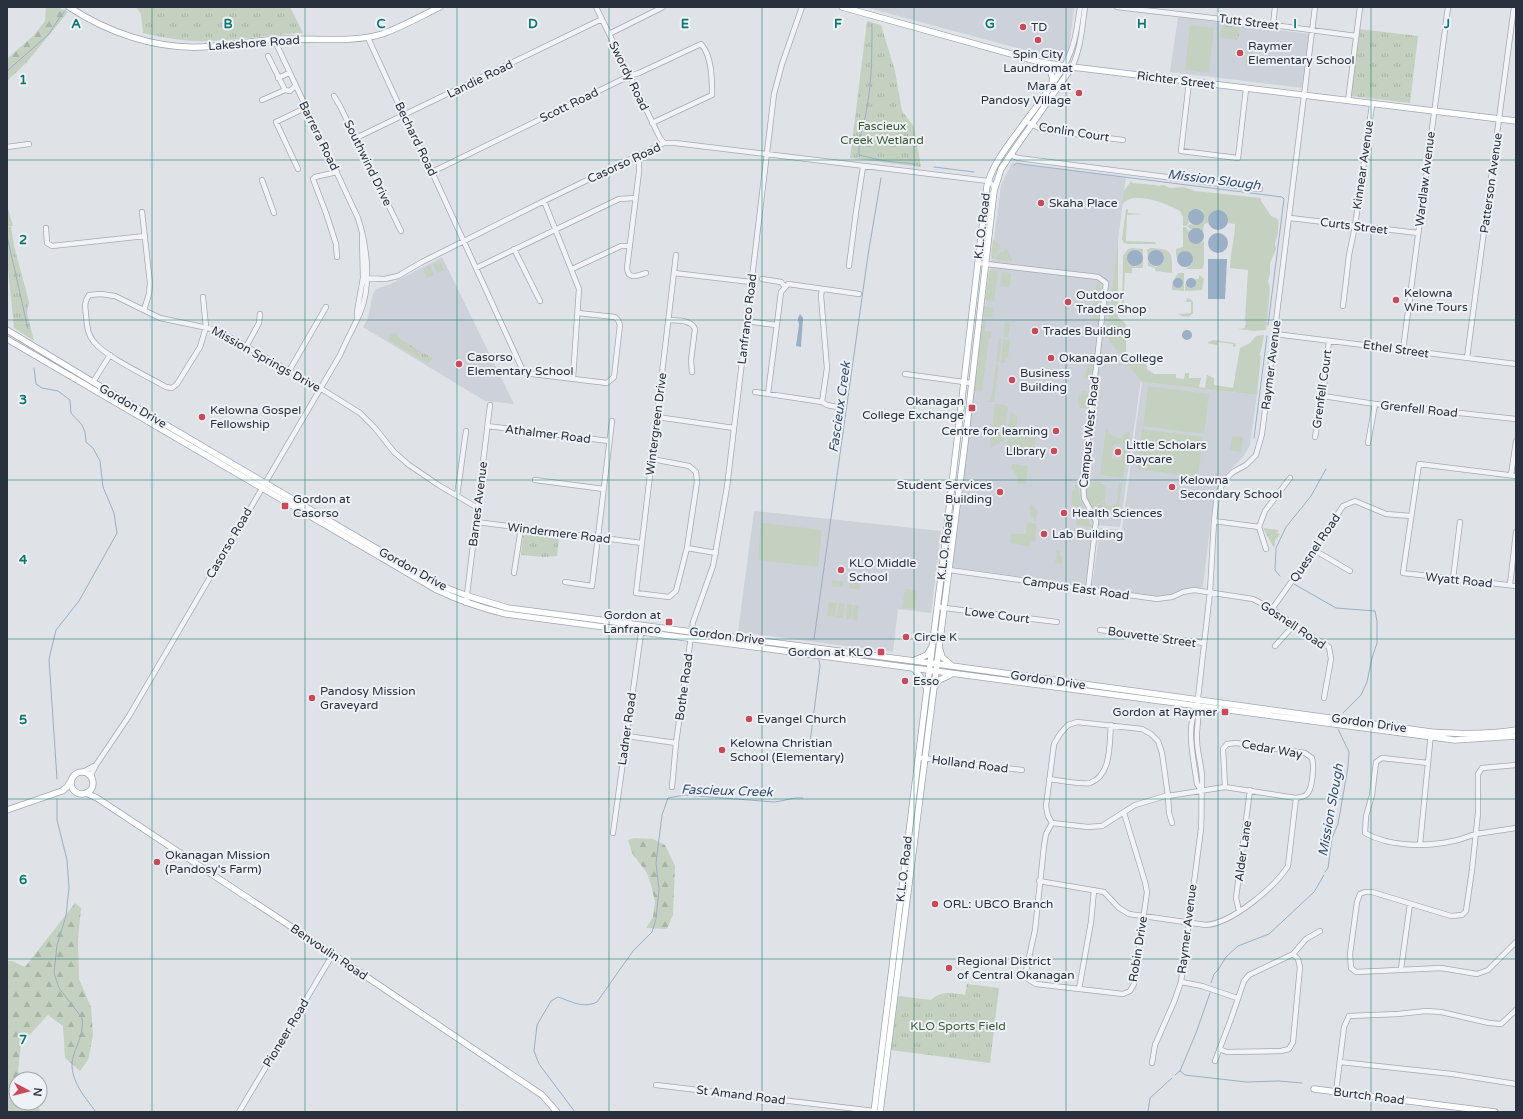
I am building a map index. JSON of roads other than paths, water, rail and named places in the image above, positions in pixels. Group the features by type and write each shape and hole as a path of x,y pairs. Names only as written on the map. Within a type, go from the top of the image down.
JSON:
{"main road":[{"name":"Lakeshore Road","path":"69,7 81,15 114,31 143,40 200,47 274,39 362,39 383,34 440,7"},
{"name":"Richter Street","path":"842,7 1040,62 1372,105 1516,121"},
{"path":"1040,62 1051,72 1053,79 1051,87"},
{"name":"K.L.O. Road","path":"876,1112 988,184 995,166 1006,148 1051,87 1064,66"},
{"name":"K.L.O. Road","path":"876,1112 934,690 994,189 1001,169 1072,67"},
{"name":"Gordon Drive","path":"7,330 435,589 466,603 506,614 642,629 692,632 953,666 1431,734 1455,740 1516,736"},
{"name":"Gordon Drive","path":"7,339 420,574 449,589 508,608 555,613 691,639 1197,707 1431,734 1502,732 1516,730"},
{"path":"913,661 926,655 932,646"},
{"path":"939,648 942,657 953,666"},
{"path":"912,668 923,680 927,689"},
{"path":"934,690 936,683 940,679 947,675 955,674"},
{"path":"7,810 62,791 67,787 76,774 83,772 87,773 92,778 97,798"},
{"path":"72,779 72,786 76,792"},
{"path":"62,791 83,794 92,789 93,785"},
{"name":"Benvoulin Road","path":"86,793 97,798 333,954 542,1095 557,1112"},
{"name":"Burtch Road","path":"1314,1089 1495,1112"}],"street":[{"name":"Swordy Road","path":"596,7 652,123 664,143"},
{"path":"609,34 663,7"},
{"name":"Lanfranco Road","path":"692,632 693,622 713,566 727,487 774,94 782,64 802,7"},
{"name":"K.L.O. Road","path":"1064,66 1071,54 1076,40 1080,7"},
{"name":"K.L.O. Road","path":"1072,67 1081,41 1085,7"},
{"name":"Tutt Street","path":"1117,7 1356,36"},
{"path":"1172,13 1173,7"},
{"path":"1273,25 1275,7"},
{"name":"Raymer Avenue","path":"1152,1063 1155,1045 1174,1002 1180,982 1203,808 1201,790 1197,784 1191,740 1193,714 1197,707 1198,700 1210,592 1217,495 1224,481 1233,472 1246,465 1256,455 1262,434 1315,7"},
{"path":"1348,101 1360,7"},
{"name":"Wardlaw Avenue","path":"1403,350 1433,112 1448,7"},
{"name":"Patterson Avenue","path":"1467,358 1514,7"},
{"name":"Landie Road","path":"356,138 602,19"},
{"name":"Bechard Road","path":"368,38 432,172 524,373 573,378"},
{"name":"Barrera Road","path":"274,39 305,108 358,218 362,232 365,278"},
{"name":"Scott Road","path":"432,172 629,76 639,73 701,44 706,49 712,81 712,95 652,123"},
{"path":"268,56 284,90"},
{"path":"278,78 289,73"},
{"path":"1190,82 1180,151 1238,158 1246,89"},
{"path":"262,100 284,90 290,91 295,86"},
{"name":"Southwind Drive","path":"334,96 401,231"},
{"name":"Kinnear Avenue","path":"1343,306 1349,255 1355,226 1372,105"},
{"path":"298,169 276,122 305,108"},
{"name":"Conlin Court","path":"1026,121 1043,130 1123,140"},
{"name":"Casorso Road","path":"92,778 92,773 96,764 128,716 340,355 357,318 356,312 365,278 384,279 398,276 422,262 544,201 664,143 675,143 974,180 988,184"},
{"path":"7,147 29,144"},
{"path":"639,155 639,172 628,273 630,276 634,277 646,273"},
{"path":"1010,155 1018,158 1260,189"},
{"path":"849,266 863,167"},
{"path":"337,172 315,177 313,180 326,212 336,244 337,257"},
{"path":"262,180 274,214"},
{"path":"988,184 993,185 994,189"},
{"path":"476,268 619,199 636,198"},
{"path":"544,201 580,288 578,313 573,378 607,383 614,377 620,324 614,317 578,313"},
{"path":"142,212 150,283 149,294 144,310"},
{"name":"Curts Street","path":"1290,218 1418,233"},
{"path":"46,228 47,243 52,246 145,236"},
{"path":"572,269 621,246 630,246"},
{"path":"514,249 540,301"},
{"name":"Wintergreen Drive","path":"676,255 636,594 669,597 676,591 687,548"},
{"name":"Campus West Road","path":"978,263 1098,276 1106,283 1082,485 1087,505 1096,521 1088,590"},
{"path":"674,272 751,282"},
{"path":"762,279 781,282 785,287"},
{"path":"768,394 781,292 785,287 788,284 859,294"},
{"path":"822,289 821,296 827,368 822,402"},
{"name":"Mission Springs Drive","path":"110,355 94,342 88,332 85,304 89,295 100,294 115,296 160,318 206,326 217,330 320,388 360,413 375,428 394,452 409,465 478,508"},
{"path":"93,382 110,355 166,387 172,388 178,384 200,347 206,326 203,297"},
{"path":"289,371 326,307"},
{"path":"246,346 259,323 260,314"},
{"path":"668,320 689,322 694,325 695,329 691,360 692,372"},
{"path":"746,322 776,325"},
{"name":"Ethel Street","path":"1275,334 1516,364"},
{"name":"Grenfell Court","path":"1315,437 1323,396 1329,340"},
{"path":"905,374 971,383"},
{"path":"755,392 822,402 827,405 837,407"},
{"name":"Grenfell Road","path":"1323,396 1375,404 1516,419"},
{"path":"1368,443 1375,404"},
{"name":"Barnes Avenue","path":"466,603 490,405"},
{"path":"657,418 734,428"},
{"path":"565,582 592,586 612,421"},
{"name":"Athalmer Road","path":"488,426 609,441"},
{"path":"458,496 466,431"},
{"path":"1411,516 1419,464 1514,475 1516,441"},
{"path":"652,459 689,466 696,472 697,482 687,548 716,553"},
{"path":"1266,549 1259,527 1265,511 1290,478"},
{"path":"536,480 604,489"},
{"name":"Quesnel Road","path":"1272,609 1343,506 1355,501 1386,514 1411,516"},
{"name":"Wyatt Road","path":"1411,516 1403,574 1453,578 1516,586"},
{"path":"1214,521 1259,527"},
{"name":"Windermere Road","path":"476,522 642,543"},
{"path":"1453,578 1460,522"},
{"path":"514,573 520,528"},
{"path":"1510,585 1516,532"},
{"path":"1314,550 1350,571"},
{"name":"Campus East Road","path":"942,569 1157,599 1172,597 1183,592 1194,590 1210,592"},
{"name":"Gosnell Road","path":"1210,592 1253,599 1272,609 1329,647 1331,659 1324,698"},
{"name":"Lowe Court","path":"937,607 1057,622"},
{"path":"1275,646 1294,625"},
{"name":"Ladner Road","path":"613,833 642,629"},
{"name":"Bouvette Street","path":"1100,630 1204,643"},
{"name":"Bothe Road","path":"672,787 676,743 692,632"},
{"path":"1039,882 1104,892 1119,908 1129,914 1206,925 1214,924 1253,903 1282,875 1288,866 1296,798 1225,787 1168,796 1135,805 1102,826 1088,827 1052,823 1048,816 1046,806 1054,744 1068,725 1077,722 1111,725 1142,729 1151,734 1158,742 1162,753 1168,796 1168,813 1172,823"},
{"path":"1049,780 1089,783 1097,778 1104,770 1108,762 1111,725"},
{"path":"1420,844 1431,734"},
{"path":"627,736 676,743"},
{"name":"Cedar Way","path":"1225,787 1223,749 1227,744 1236,743 1305,753 1312,758 1314,765 1310,791 1305,796 1296,798"},
{"name":"Holland Road","path":"918,758 1022,770"},
{"path":"1428,764 1382,758 1376,762 1372,795 1366,816 1365,833 1388,841 1408,844 1432,844 1516,828"},
{"name":"Casorso Road","path":"83,772 96,764"},
{"path":"1516,764 1482,768 1478,774 1478,813 1466,911 1462,915 1451,916 1372,892 1360,894 1357,902 1350,954 1351,968 1356,972 1441,968 1477,974 1488,970 1516,942"},
{"name":"Alder Lane","path":"1239,911 1236,898 1250,790"},
{"name":"Robin Drive","path":"1052,823 1046,834 1039,882 1035,930 1026,971 1028,980 1036,984 1124,994 1130,991 1134,984 1147,892 1124,813"},
{"path":"1079,989 1091,922 1094,890"},
{"path":"1401,969 1410,904"},
{"path":"1215,1061 1244,981 1249,975 1293,954 1306,939 1320,931"},
{"name":"Pioneer Road","path":"239,1112 333,954"},
{"path":"1219,1049 1227,1052 1281,1051 1289,1049 1293,1042 1300,967 1298,959 1293,954"},
{"path":"1180,982 1202,986 1237,998"},
{"path":"1336,1092 1344,1027 1349,1016 1426,1011 1447,1013 1489,1023 1501,1024 1516,1010"},
{"path":"1340,1062 1452,1074 1516,1084"},
{"name":"St Amand Road","path":"656,1084 876,1112"}],"water":[{"path":"1193,209 1199,209 1204,214 1202,223 1199,225 1193,225 1188,220 1188,214"},
{"path":"1218,210 1225,213 1228,220 1225,227 1218,230 1211,227 1208,220 1211,213"},
{"path":"1193,228 1199,228 1204,233 1202,242 1199,244 1193,244 1188,239 1188,233"},
{"path":"1218,233 1225,236 1228,243 1225,250 1218,253 1211,250 1208,243 1211,236"},
{"path":"1132,250 1138,250 1143,255 1141,264 1138,266 1132,266 1127,261 1127,255"},
{"path":"1153,250 1159,250 1164,255 1162,264 1159,266 1153,266 1148,261 1148,255"},
{"path":"1182,251 1188,251 1193,256 1191,265 1188,267 1182,267 1177,262 1177,256"},
{"path":"1208,259 1227,259 1225,299 1208,299"},
{"path":"1176,278 1180,278 1183,283 1180,288 1176,288 1173,285 1173,281"},
{"path":"1189,278 1193,278 1196,283 1193,288 1189,288 1186,285 1186,281"},
{"path":"800,314 803,318 801,347 796,346 799,325 798,318"},
{"path":"1187,330 1192,335 1187,340 1182,335"}],"waterway":[{"path":"7,71 49,34 67,8"},
{"name":"Fascieux Creek","path":"872,24 870,86 859,155 885,161 915,164"},
{"name":"Mission Slough","path":"1014,165 1017,163 1282,197 1284,199 1268,325"},
{"name":"Mission Slough","path":"934,167 974,172"},
{"name":"Fascieux Creek","path":"814,639 868,255 881,178"},
{"path":"7,236 28,329"},
{"name":"Mission Slough","path":"1254,438 1267,336"},
{"path":"34,368 36,384 42,388 58,391 70,400 71,413 82,425 85,432 86,442 93,448 100,461 103,487 114,513 117,533 79,601 56,630 49,659 57,779"},
{"name":"Mission Slough","path":"1280,576 1275,570 1276,548 1286,527 1311,496 1326,469"},
{"name":"Mission Slough","path":"1294,584 1336,608 1375,611 1377,621 1377,643 1367,682 1361,695 1343,713"},
{"name":"Fascieux Creek","path":"810,742 820,666 819,660"},
{"name":"Mission Slough","path":"1325,872 1328,868 1332,838 1338,824 1348,767 1349,752 1338,729"},
{"name":"Fascieux Creek","path":"575,1112 539,1064 534,1051 537,1025 551,1001 558,997 582,1005 597,1002 633,951 652,932 656,919 659,889 656,863 662,815 668,798 685,795 774,802 803,798"},
{"path":"57,799 57,820 67,860 69,888 66,916 57,945 54,973 59,988 82,1018 81,1032 72,1062 72,1070 74,1078 86,1099 96,1112"},
{"name":"Mission Slough","path":"1211,983 1214,974 1226,957 1238,946 1269,934 1314,892 1324,875"},
{"name":"Mission Slough","path":"1175,1075 1180,1071 1196,1033 1210,993"},
{"path":"1180,1071 1185,1075 1246,1082 1279,1081 1302,1083"},
{"name":"Mission Slough","path":"1148,1112 1150,1098 1172,1078"}],"place":[{"name":"TD","path":"1023,27"},
{"name":"Spin City Laundromat","path":"1038,40"},
{"name":"Raymer Elementary School","path":"1240,53"},
{"name":"Mara at Pandosy Village","path":"1079,93"},
{"name":"Skaha Place","path":"1041,203"},
{"name":"Kelowna Wine Tours","path":"1396,300"},
{"name":"Outdoor Trades Shop","path":"1068,302"},
{"name":"Trades Building","path":"1035,331"},
{"name":"Okanagan College","path":"1051,358"},
{"name":"Casorso Elementary School","path":"459,364"},
{"name":"Business Building","path":"1012,380"},
{"name":"Okanagan College Exchange","path":"972,408"},
{"name":"Kelowna Gospel Fellowship","path":"202,417"},
{"name":"Centre for learning","path":"1056,431"},
{"name":"LIbrary","path":"1054,451"},
{"name":"Little Scholars Daycare","path":"1118,452"},
{"name":"Kelowna Secondary School","path":"1172,487"},
{"name":"Student Services Building","path":"1000,492"},
{"name":"Gordon at Casorso","path":"285,506"},
{"name":"Health Sciences","path":"1064,513"},
{"name":"Lab Building","path":"1044,534"},
{"name":"KLO Middle School","path":"841,570"},
{"name":"Gordon at Lanfranco","path":"669,622"},
{"name":"Circle K","path":"906,637"},
{"name":"Gordon at KLO","path":"881,652"},
{"name":"Esso","path":"905,681"},
{"name":"Pandosy Mission Graveyard","path":"312,698"},
{"name":"Gordon at Raymer","path":"1225,712"},
{"name":"Evangel Church","path":"749,719"},
{"name":"Kelowna Christian School (Elementary)","path":"722,750"},
{"name":"Okanagan Mission (Pandosy's Farm)","path":"157,862"},
{"name":"ORL: UBCO Branch","path":"935,904"},
{"name":"Regional District of Central Okanagan","path":"949,968"}],"park label":[{"name":"Fascieux Creek Wetland","path":"882,133"},
{"name":"KLO Sports Field","path":"958,1026"}]}
